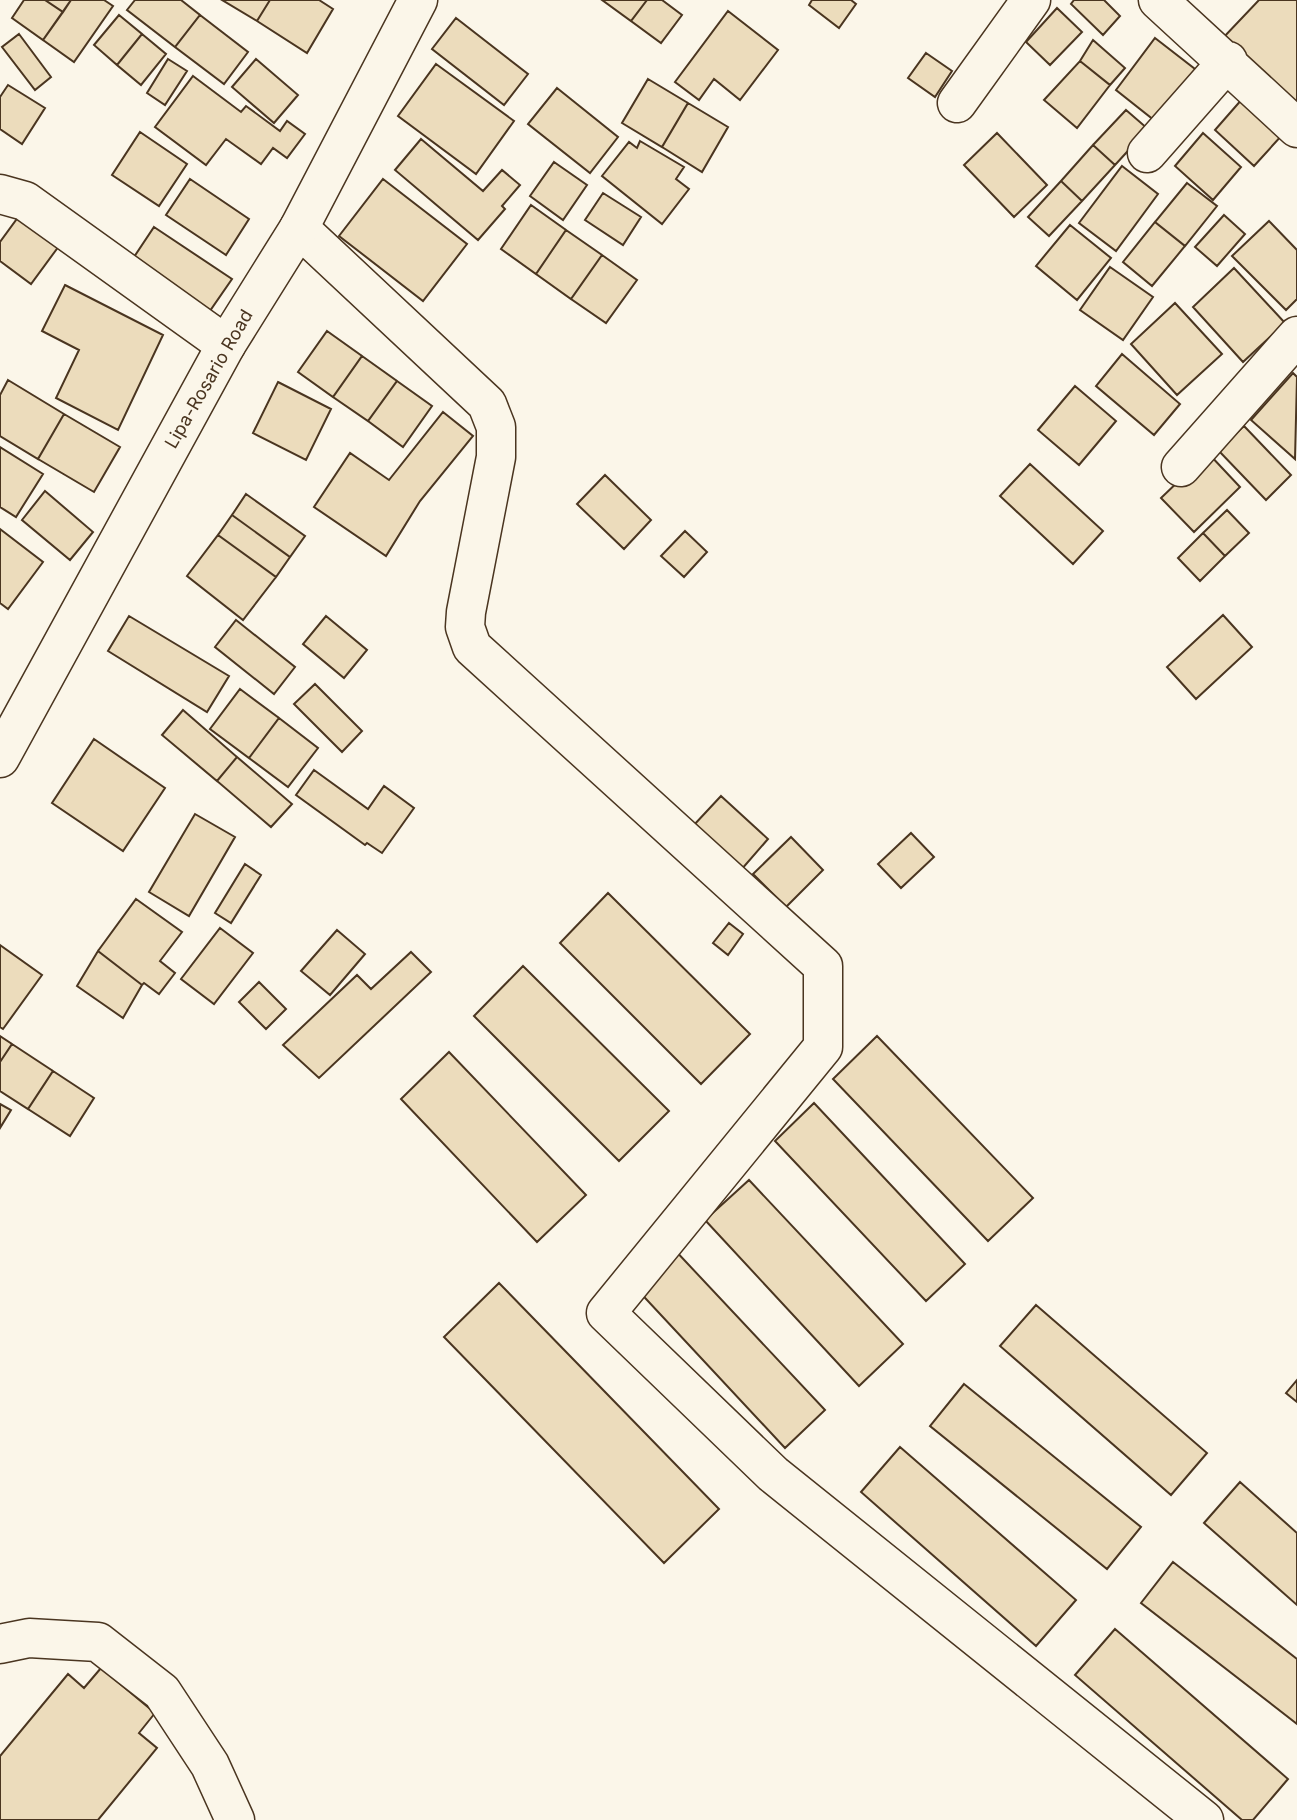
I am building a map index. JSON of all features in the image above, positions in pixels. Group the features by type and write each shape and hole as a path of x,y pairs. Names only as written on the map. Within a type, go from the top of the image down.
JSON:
{"street":[{"name":"Lipa-Rosario Road","path":"0,758 226,345 299,228 418,0"},
{"path":"957,103 1031,0"},
{"path":"1158,0 1228,61 1297,128"},
{"path":"1147,153 1228,61"},
{"path":"0,194 24,201 226,345"},
{"path":"299,228 487,404 496,427 496,457 466,612 465,627 472,647 824,966 823,1046 606,1312 773,1474 1204,1820"},
{"path":"1181,467 1297,336"},
{"path":"0,1644 29,1638 98,1642 162,1692 209,1765 235,1820"}],"building":[{"path":"24,0 45,0 63,12 43,40 12,18"},
{"path":"45,0 71,0 63,12"},
{"path":"71,0 104,0 113,6 74,62 43,40"},
{"path":"135,0 181,0 200,15 175,47 127,10"},
{"path":"222,0 270,0 257,21"},
{"path":"270,0 319,0 333,9 307,53 257,21"},
{"path":"602,0 647,0 631,21"},
{"path":"647,0 662,0 682,15 661,43 631,21"},
{"path":"812,0 851,0 856,4 839,28 809,5"},
{"path":"1074,0 1104,0 1120,16 1103,35 1071,4"},
{"path":"1259,0 1297,0 1297,110 1222,39"},
{"path":"1057,8 1082,32 1050,65 1026,42"},
{"path":"728,11 778,50 740,100 714,79 699,100 675,82"},
{"path":"119,15 142,34 117,65 94,45"},
{"path":"200,15 248,52 224,84 175,47"},
{"path":"456,18 528,74 504,105 432,49"},
{"path":"19,34 51,77 35,90 2,47"},
{"path":"142,34 166,54 141,85 117,65"},
{"path":"1155,38 1204,76 1164,128 1116,90"},
{"path":"1093,40 1125,68 1110,85 1080,61"},
{"path":"926,53 952,71 935,97 908,78"},
{"path":"168,59 187,71 165,105 147,93"},
{"path":"256,59 298,95 274,123 232,87"},
{"path":"1080,61 1110,85 1077,128 1044,100"},
{"path":"436,64 514,121 476,174 398,116"},
{"path":"193,76 241,112 246,106 280,131 287,121 305,134 287,158 273,148 261,164 226,139 206,165 155,127"},
{"path":"648,79 688,103 662,147 622,123"},
{"path":"8,85 45,108 22,144 0,129 0,97"},
{"path":"557,88 618,137 590,173 528,124"},
{"path":"1243,98 1283,134 1254,166 1215,130"},
{"path":"688,103 728,127 702,172 662,147"},
{"path":"1126,110 1148,129 1115,165 1093,145"},
{"path":"140,132 187,164 159,206 112,175"},
{"path":"997,133 1047,185 1014,217 964,165"},
{"path":"1203,133 1241,167 1213,200 1175,166"},
{"path":"421,139 483,191 502,170 520,185 502,206 505,209 478,240 395,170"},
{"path":"640,141 684,167 676,179 689,189 662,224 602,176 629,142 637,148"},
{"path":"1093,145 1115,165 1082,201 1061,181"},
{"path":"554,162 587,185 563,220 530,196"},
{"path":"1122,166 1158,194 1116,251 1079,223"},
{"path":"190,179 249,219 226,255 166,215"},
{"path":"383,179 467,244 423,301 339,236"},
{"path":"1061,181 1082,201 1049,236 1028,217"},
{"path":"1187,183 1217,206 1185,246 1155,222"},
{"path":"603,193 641,217 623,245 585,220"},
{"path":"531,205 566,230 536,274 501,249"},
{"path":"1224,215 1245,234 1217,266 1195,247"},
{"path":"19,216 59,246 31,284 0,261 0,242"},
{"path":"1269,221 1297,250 1297,299 1286,310 1232,256"},
{"path":"1155,222 1185,246 1152,286 1123,262"},
{"path":"1070,225 1111,258 1077,300 1036,266"},
{"path":"154,227 232,279 205,318 128,266"},
{"path":"566,230 602,255 571,299 536,274"},
{"path":"602,255 637,280 606,323 571,299"},
{"path":"1110,267 1153,297 1123,340 1080,310"},
{"path":"1234,268 1285,323 1243,362 1193,307"},
{"path":"65,285 163,335 118,430 56,398 79,350 42,331"},
{"path":"1175,303 1222,354 1177,395 1131,344"},
{"path":"327,331 362,356 333,397 298,372"},
{"path":"1122,354 1180,404 1154,435 1096,386"},
{"path":"362,356 397,381 368,421 333,397"},
{"path":"1293,373 1297,377 1295,459 1251,420"},
{"path":"8,380 64,414 38,459 0,436 0,395"},
{"path":"397,381 432,406 403,447 368,421"},
{"path":"278,382 331,409 306,460 253,433"},
{"path":"1075,386 1116,421 1079,465 1038,430"},
{"path":"443,412 473,436 420,501 386,556 314,507 350,453 389,480"},
{"path":"64,414 120,447 94,492 38,459"},
{"path":"1244,426 1291,475 1266,500 1218,450"},
{"path":"0,447 43,474 16,517 0,507"},
{"path":"1208,453 1240,487 1194,532 1161,498"},
{"path":"1030,464 1103,531 1073,564 1000,496"},
{"path":"605,475 651,520 624,549 577,504"},
{"path":"45,491 93,532 70,560 22,520"},
{"path":"246,494 305,536 290,557 232,515"},
{"path":"1227,510 1249,533 1225,556 1203,533"},
{"path":"232,515 290,557 276,577 218,535"},
{"path":"0,529 43,562 8,609 0,603"},
{"path":"685,531 707,552 684,577 661,556"},
{"path":"1203,533 1225,556 1200,581 1178,558"},
{"path":"218,535 276,577 243,620 187,576"},
{"path":"1223,615 1252,647 1196,699 1167,667"},
{"path":"129,616 229,676 207,712 108,651"},
{"path":"326,616 367,650 344,678 303,644"},
{"path":"236,620 295,667 274,694 215,647"},
{"path":"315,684 362,731 342,752 294,704"},
{"path":"240,689 279,718 249,758 210,729"},
{"path":"183,710 237,757 217,781 162,735"},
{"path":"279,718 318,748 288,787 249,758"},
{"path":"94,739 165,788 123,851 52,803"},
{"path":"237,757 292,804 271,827 217,781"},
{"path":"314,770 368,809 384,786 414,808 382,853 367,843 365,845 296,795"},
{"path":"721,796 768,839 741,870 693,826"},
{"path":"195,814 235,837 189,916 149,892"},
{"path":"911,833 934,857 901,888 878,864"},
{"path":"791,837 823,870 786,907 753,874"},
{"path":"245,864 261,875 231,923 215,913"},
{"path":"608,893 750,1034 701,1084 560,943"},
{"path":"136,899 182,932 160,961 175,973 159,994 144,983 142,985 98,951"},
{"path":"729,923 743,934 728,955 713,943"},
{"path":"220,928 253,953 214,1004 181,979"},
{"path":"337,930 365,954 330,995 301,971"},
{"path":"0,945 42,975 3,1029 0,1027"},
{"path":"98,951 142,985 123,1018 77,986"},
{"path":"411,952 431,972 319,1078 283,1045 357,975 371,989"},
{"path":"523,966 669,1111 619,1161 474,1016"},
{"path":"259,982 286,1009 266,1029 239,1002"},
{"path":"0,1036 12,1044 0,1062"},
{"path":"877,1036 1033,1198 988,1241 833,1079"},
{"path":"12,1044 53,1071 28,1109 0,1091 0,1062"},
{"path":"449,1052 586,1195 537,1242 401,1099"},
{"path":"53,1071 94,1098 70,1136 28,1109"},
{"path":"814,1103 965,1264 926,1301 775,1141"},
{"path":"0,1104 11,1110 0,1128"},
{"path":"749,1180 903,1344 859,1386 705,1220"},
{"path":"672,1247 825,1410 785,1448 633,1285"},
{"path":"499,1283 719,1509 664,1563 444,1337"},
{"path":"1036,1305 1207,1453 1171,1495 1000,1346"},
{"path":"1297,1380 1297,1402 1286,1393"},
{"path":"964,1384 1141,1527 1107,1569 930,1426"},
{"path":"900,1447 1076,1600 1036,1646 861,1492"},
{"path":"1240,1482 1297,1533 1297,1605 1204,1523"},
{"path":"1173,1562 1297,1659 1297,1724 1141,1603"},
{"path":"1115,1629 1288,1779 1253,1820 1242,1820 1075,1675"},
{"path":"101,1668 155,1713 139,1733 157,1748 98,1820 0,1820 0,1756 68,1674 84,1688"}]}
